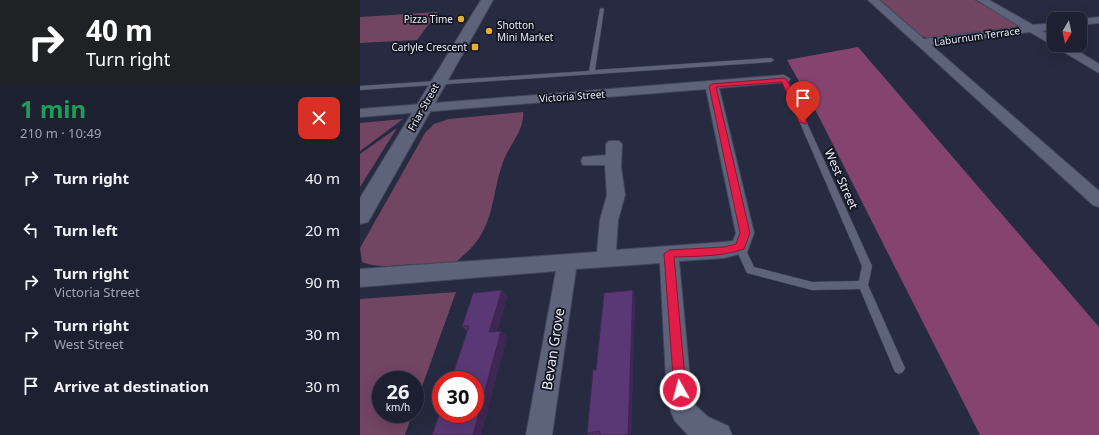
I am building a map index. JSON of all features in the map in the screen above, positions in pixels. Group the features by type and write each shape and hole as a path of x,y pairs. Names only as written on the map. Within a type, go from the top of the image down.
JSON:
{"street":[{"name":"Friar Street","path":"360,216 424,108 437,82 487,0"},
{"path":"873,0 1099,201"},
{"path":"982,0 1047,38"},
{"path":"1087,21 1099,20"},
{"name":"Laburnum Terrace","path":"922,43 1047,27"},
{"path":"1071,52 1099,69"},
{"name":"Victoria Street","path":"360,113 784,80"},
{"path":"360,278 606,260 724,250 740,247 745,233 712,86"},
{"path":"589,161 614,152 616,195 609,220 606,260"},
{"path":"669,254 678,380 684,412 699,427 719,435"},
{"name":"Bevan Grove","path":"539,435 567,263"}],"lane":[{"path":"592,72 602,9"},
{"path":"360,88 771,60"},
{"name":"West Street","path":"784,80 867,266 863,285"},
{"path":"740,247 751,270 812,286 863,285 899,368"}],"shaded area":[{"path":"879,0 975,0 1017,24 1017,27 931,39 921,36"},
{"path":"438,12 417,40 360,43 360,17"},
{"path":"858,47 1099,327 1099,435 980,435 819,117 787,60"},
{"path":"523,112 522,125 503,162 499,174 491,211 487,222 475,244 465,254 456,262 448,264 382,266 362,262 360,248 425,133 434,124 449,119"},
{"path":"403,119 360,151 360,123"},
{"path":"397,128 360,187 360,154"},
{"path":"456,292 424,381 424,371 372,371 372,423 409,423 405,435 360,435 360,299"}],"building":[{"path":"502,290 489,332 501,331 484,394 484,371 454,371 469,326 462,326 473,293"},
{"path":"633,290 628,435 600,435 600,431 587,433 593,370 596,370 604,293"},
{"path":"436,423 476,423 473,435 432,435"}],"place":[{"name":"Pizza Time","path":"461,19"},
{"name":"Shotton Mini Market","path":"489,31"},
{"name":"Carlyle Crescent","path":"475,47"}],"route":[{"path":"680,390 669,254 724,250 740,247 745,233 712,86 784,80 803,122"}]}
